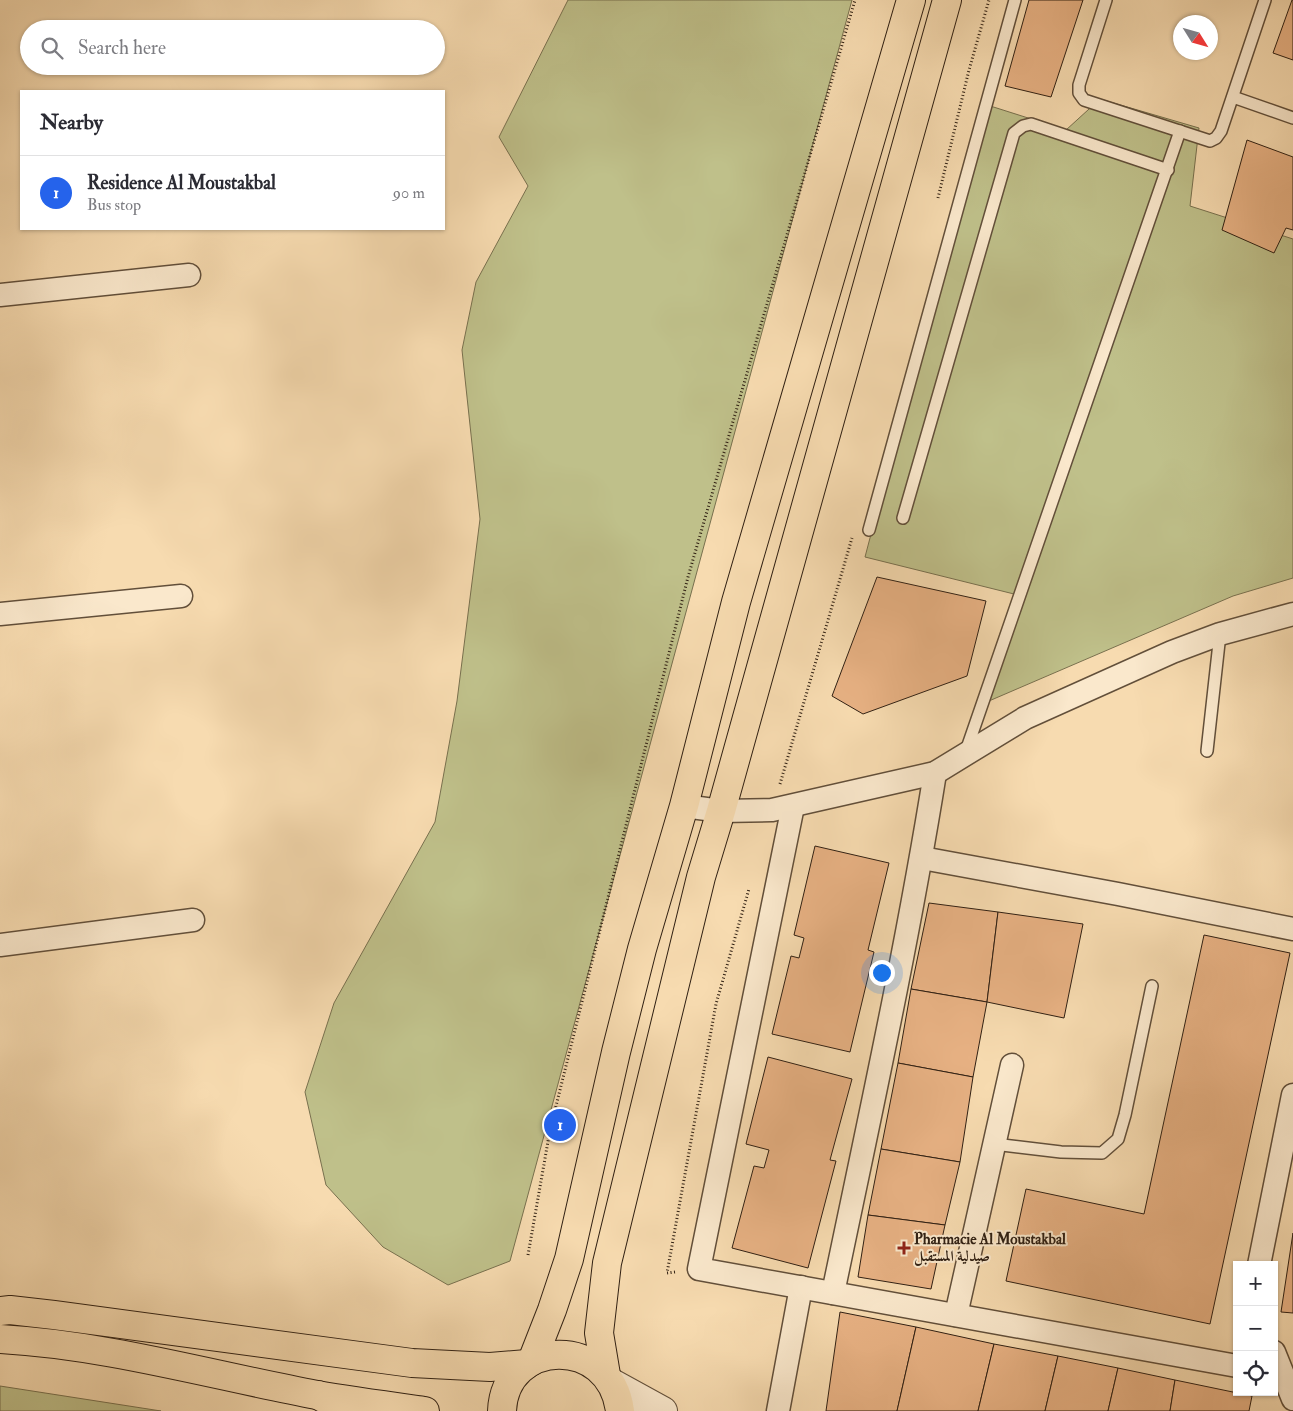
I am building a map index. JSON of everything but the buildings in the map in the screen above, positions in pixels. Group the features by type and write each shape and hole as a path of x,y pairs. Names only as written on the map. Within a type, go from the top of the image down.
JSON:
{"main road":[{"path":"502,1411 502,1402 509,1384 521,1369 529,1363 552,1310 569,1259 616,1052 642,950 684,806 736,602 911,0"},
{"path":"620,1411 616,1392 609,1379 599,1333 607,1263 701,877 947,0"},
{"path":"0,1311 10,1310 54,1315 412,1363 490,1367 529,1363 555,1354 574,1356 592,1363 609,1379"},
{"path":"0,1339 35,1341 140,1358 318,1395 425,1411"},
{"path":"318,1395 346,1411"}],"street":[{"path":"0,295 189,275"},
{"path":"0,614 181,596"},
{"path":"684,806 721,811 782,808 935,773 1025,718 1172,652 1220,634 1293,614"},
{"path":"833,1293 922,858 935,773"},
{"path":"782,808 699,1269 1233,1365"},
{"path":"922,858 1293,929"},
{"path":"0,945 193,920"},
{"path":"956,1315 1012,1065"},
{"path":"1260,1261 1284,1179 1293,1095"},
{"path":"778,1411 801,1287"},
{"path":"1278,1362 1293,1399"},
{"path":"609,1379 663,1411"}],"lane":[{"path":"869,530 1015,0"},
{"path":"1106,0 1079,85 1079,93 1084,100 1210,141 1221,132 1265,0"},
{"path":"1233,97 1293,118"},
{"path":"903,518 1014,132 1023,126 1031,124 1168,170"},
{"path":"965,755 1180,131"},
{"path":"1207,751 1220,634"},
{"path":"994,1144 1062,1152 1102,1153 1118,1139 1125,1116 1152,986"}],"path":[{"path":"528,1255 550,1130 688,577 856,0"},
{"path":"937,204 969,70 989,0"},
{"path":"782,808 853,536"},
{"path":"667,1273 716,1004 750,884"}],"green space":[{"path":"568,0 852,0 510,1261 448,1285 383,1247 326,1185 305,1092 334,1003 435,822 457,701 480,519 462,350 476,282 528,186 499,137"},
{"path":"1100,99 1199,128 1190,206 1293,239 1293,578 1233,596 975,707 1014,594 865,557 984,104 1066,130"},
{"path":"0,1386 161,1411 0,1411"}],"place":[{"name":"Residence Al Moustakbal","path":"560,1125"},
{"name":"Pharmacie Al Moustakbal صيدلية المستقبل","path":"904,1248"}]}
